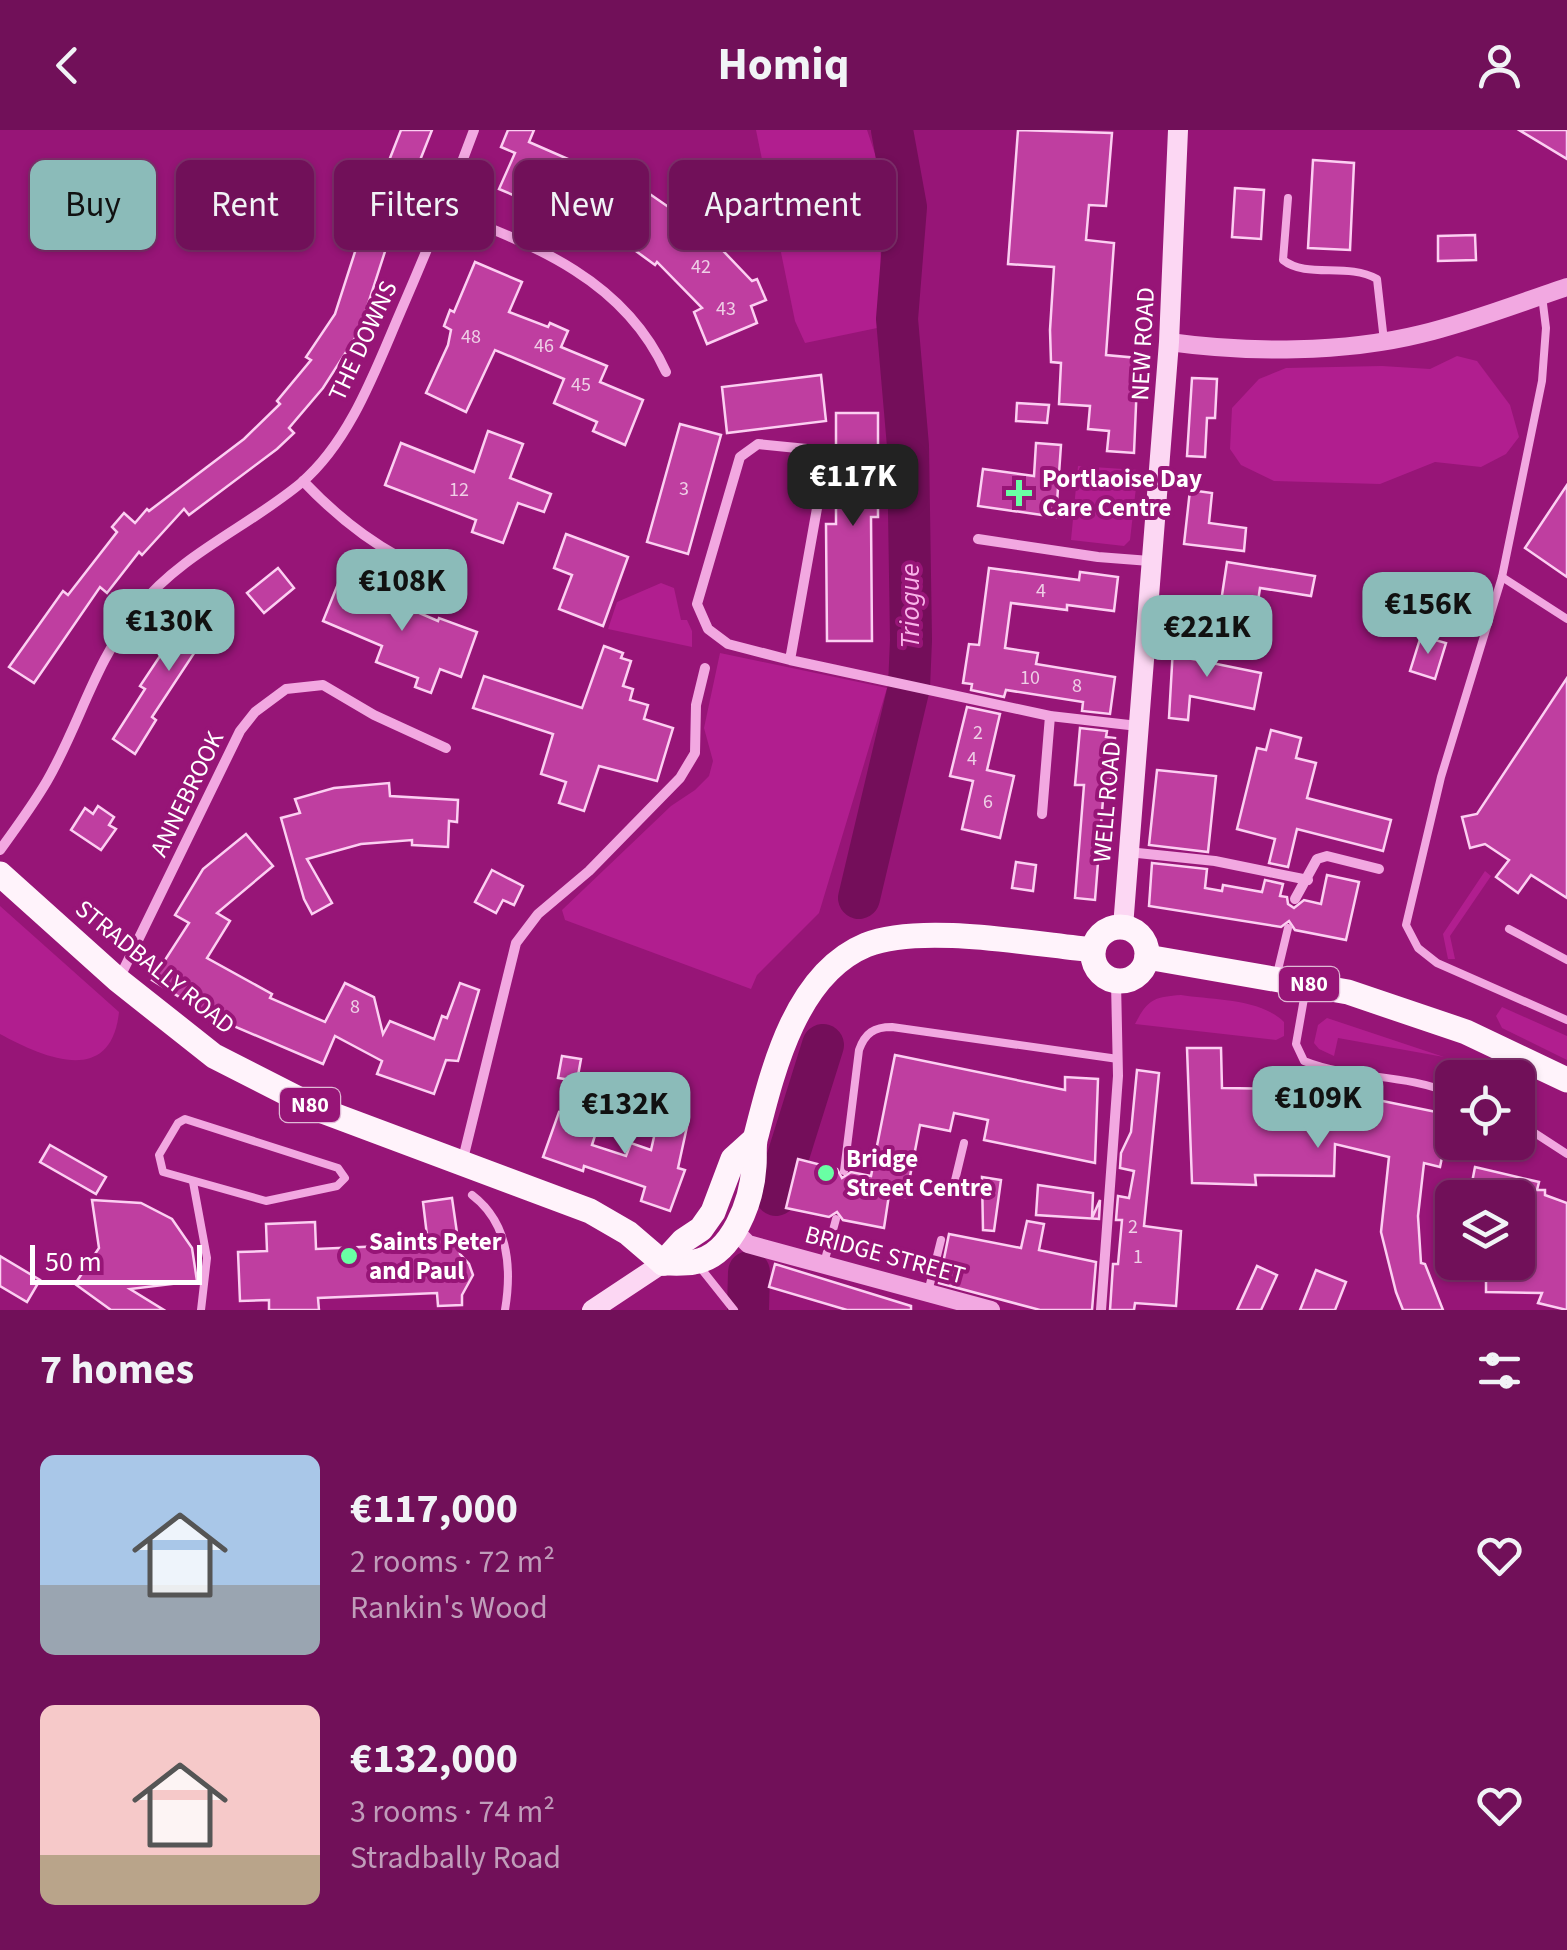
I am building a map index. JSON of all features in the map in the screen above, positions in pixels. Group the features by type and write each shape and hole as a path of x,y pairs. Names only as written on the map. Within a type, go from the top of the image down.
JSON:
{"main road":[{"name":"NEW ROAD","path":"1150,561 1170,342 1178,130"},
{"name":"WELL ROAD","path":"1124,927 1150,561"},
{"name":"STRADBALLY ROAD","path":"0,874 118,980 214,1056 320,1110 590,1212 628,1233 663,1263"},
{"path":"1124,927 1142,938 1147,957 1138,975 1116,982 1099,972 1092,950 1104,932 1124,927"},
{"path":"663,1263 697,1262 718,1250 750,1241 754,1140 795,1016 814,986 849,954 867,945 910,936 1092,950"},
{"name":"N80","path":"1147,957 1307,984 1403,1008 1466,1032 1566,1080"},
{"path":"592,1310 663,1263 683,1241 701,1229 713,1212 733,1159 754,1140"}],"street":[{"name":"THE DOWNS","path":"463,160 474,130"},
{"path":"494,229 584,275 632,317 652,342 666,372"},
{"name":"THE DOWNS","path":"0,850 47,782 104,657 137,609 164,578 303,481 333,444 359,404 426,250"},
{"path":"1170,342 1215,349 1357,346 1420,334 1567,287"},
{"path":"790,660 824,469 818,457 807,449 758,444 740,456 732,474 696,604 708,629 728,644 790,660 939,689 1050,716 1138,726"},
{"path":"303,481 356,531 395,557 434,574"},
{"path":"978,539 1150,561"},
{"path":"462,1164 516,944 538,914 589,871 680,778 695,753 696,705 705,668"},
{"name":"ANNEBROOK","path":"118,980 240,732 268,700 286,689 323,685 374,715 446,748"},
{"path":"1042,814 1050,716"},
{"path":"1128,852 1215,861 1308,880"},
{"path":"1294,898 1317,859 1327,856 1379,869"},
{"path":"1101,1310 1118,1076 1116,982"},
{"name":"BRIDGE STREET","path":"750,1241 991,1310"}],"lane":[{"path":"1288,198 1283,260 1293,268 1361,270 1376,279 1384,340"},
{"path":"1542,296 1546,328 1542,381 1502,577 1441,777 1406,925 1418,948 1437,963 1567,1020"},
{"path":"1502,577 1567,619"},
{"path":"1276,978 1288,928"},
{"path":"1509,929 1567,960"},
{"path":"1307,984 1296,1044 1304,1061 1327,1070 1435,1086"},
{"path":"844,1171 859,1050 873,1030 892,1026 1118,1059"},
{"path":"186,1119 338,1168 345,1178 336,1186 266,1201 193,1182 163,1172 159,1163 159,1155 178,1123 186,1119"},
{"path":"1535,1133 1567,1154"},
{"path":"952,1194 964,1143"},
{"path":"193,1182 207,1258 201,1310"},
{"path":"472,1195 488,1207 505,1243 510,1276 505,1310"},
{"path":"824,1264 836,1219"},
{"path":"928,1292 941,1240"},
{"path":"697,1262 731,1308"}],"shaded area":[{"path":"756,130 867,130 877,160 762,160"},
{"path":"781,250 881,250 882,327 805,343 795,321"},
{"path":"1457,356 1477,361 1510,405 1519,437 1506,454 1481,467 1435,462 1380,484 1274,481 1241,465 1230,449 1232,408 1259,379 1286,368 1430,369"},
{"path":"1078,466 1138,470 1130,540 1124,546 1071,540"},
{"path":"661,583 674,588 681,620 687,620 692,631 692,647 608,629 617,602"},
{"path":"720,653 887,688 819,913 757,975 751,989 565,920 562,910 671,806 709,776 713,761 704,728"},
{"path":"1485,871 1491,876 1450,936 1455,959 1448,959 1443,934"},
{"path":"0,906 119,1012 113,1035 103,1050 89,1058 73,1060 36,1051 0,1034"},
{"path":"1181,995 1262,1008 1284,1022 1284,1036 1276,1040 1135,1024 1153,1001"},
{"path":"1502,1007 1567,1036 1567,1060 1502,1028 1496,1016"},
{"path":"1327,1018 1444,1057 1338,1038 1334,1056 1314,1043 1318,1025"}],"building":[{"path":"401,130 432,130 420,160 389,160"},
{"path":"508,130 534,130 529,142 570,160 514,160 514,195 499,189 515,153 501,147"},
{"path":"1018,130 1112,133 1106,206 1089,205 1086,240 1114,243 1106,355 1138,358 1134,453 1107,451 1109,431 1088,429 1090,406 1059,404 1061,363 1051,362 1054,267 1008,264"},
{"path":"1519,130 1567,130 1567,159"},
{"path":"1313,160 1354,163 1350,250 1308,248"},
{"path":"1235,188 1264,190 1261,239 1232,237"},
{"path":"649,193 669,207 669,250 722,250 752,281 757,279 766,300 751,306 757,323 707,344 694,312 702,308 657,262 655,265 634,250 649,250"},
{"path":"1475,235 1476,260 1438,261 1438,236"},
{"path":"356,250 385,250 359,332 323,388 289,428 294,433 189,515 184,509 142,555 139,552 107,593 100,587 34,683 9,667 63,591 68,595 117,532 112,527 124,513 135,523 147,509 244,439 280,404 277,401 311,360 306,357 335,314"},
{"path":"475,262 522,282 509,312 568,331 561,347 607,366 600,382 643,400 625,445 593,431 597,422 554,403 564,379 495,350 466,412 426,393 448,345 451,330 444,326"},
{"path":"821,375 826,421 727,433 722,387"},
{"path":"1192,378 1217,379 1215,418 1207,418 1205,457 1187,456"},
{"path":"1017,403 1049,405 1047,423 1016,421"},
{"path":"836,413 878,413 878,517 871,517 872,641 827,641 826,524 836,524"},
{"path":"680,424 721,435 688,554 647,542"},
{"path":"488,431 523,444 510,478 551,494 544,512 518,503 503,543 472,532 476,520 385,485 401,443 474,472"},
{"name":"Portlaoise Day Care Centre","path":"1036,443 1061,445 1056,517 978,506 983,469 1034,476"},
{"path":"1567,485 1567,577 1525,548"},
{"path":"1190,490 1212,493 1209,523 1246,528 1244,551 1184,544"},
{"path":"566,534 628,557 603,626 559,609 572,575 554,568"},
{"path":"1227,562 1315,576 1311,596 1260,588 1255,621 1219,615"},
{"path":"278,568 294,588 264,613 247,593"},
{"path":"989,568 1079,580 1080,572 1118,577 1114,611 1011,603 1005,648 1038,653 1036,664 1115,677 1110,714 1082,711 1083,702 1006,690 1004,697 971,690 972,684 963,683 969,644 979,645"},
{"path":"340,579 438,621 439,618 477,632 461,677 440,669 431,693 415,687 418,678 376,662 382,646 323,621"},
{"path":"211,601 231,619 205,648 200,644 152,717 156,720 135,754 113,739 145,689 140,686 162,653"},
{"path":"1174,630 1192,631 1192,659 1261,673 1254,709 1190,696 1188,720 1169,718"},
{"path":"1421,636 1446,643 1435,679 1410,671"},
{"path":"604,646 623,653 621,658 631,661 623,686 633,689 630,700 648,705 644,719 673,728 657,781 599,766 584,811 559,803 566,782 541,774 553,734 473,708 484,676 582,708"},
{"path":"1567,678 1567,898 1531,875 1518,893 1496,877 1509,860 1485,844 1470,848 1462,817 1477,814"},
{"path":"967,707 1000,714 987,770 1014,776 1000,838 962,829 973,781 950,776"},
{"path":"1080,728 1107,731 1106,737 1115,738 1110,788 1104,787 1095,900 1075,898 1084,785 1075,785"},
{"path":"1271,730 1301,738 1296,758 1316,763 1307,798 1391,820 1383,851 1297,829 1288,867 1269,863 1275,839 1237,829 1257,748 1266,750"},
{"path":"1157,770 1216,776 1208,852 1149,845"},
{"path":"389,783 390,796 458,800 457,822 449,821 448,847 412,845 412,840 361,844 307,859 332,903 312,914 304,899 281,818 300,813 295,799 334,788"},
{"path":"98,806 114,817 109,825 116,829 101,850 71,830 85,808 93,814"},
{"path":"246,834 273,866 217,913 230,921 207,958 272,994 270,998 325,1022 345,983 374,997 383,1034 390,1021 434,1039 460,983 479,990 458,1061 446,1060 434,1094 377,1074 382,1061 335,1036 323,1064 210,1016 152,980 189,923 175,915 203,869"},
{"path":"1016,862 1036,865 1033,891 1012,888"},
{"path":"1152,863 1207,869 1205,888 1222,891 1223,885 1262,892 1265,880 1283,884 1280,896 1287,897 1294,908 1304,900 1321,904 1327,875 1359,882 1346,940 1295,930 1289,921 1281,927 1149,906"},
{"path":"492,870 523,886 514,905 503,900 496,913 475,902"},
{"path":"1187,1048 1221,1048 1222,1088 1281,1089 1281,1083 1300,1084 1300,1089 1324,1089 1435,1112 1435,1160 1441,1160 1440,1167 1424,1163 1418,1216 1421,1263 1425,1264 1443,1310 1403,1310 1396,1292 1381,1232 1389,1157 1335,1144 1334,1176 1255,1175 1256,1185 1192,1183"},
{"name":"Bridge Street Centre","path":"895,1055 1065,1090 1065,1077 1098,1079 1095,1163 984,1140 988,1120 954,1113 950,1131 920,1125 906,1197 889,1195 884,1228 843,1220 837,1212 829,1217 786,1208 798,1159 837,1169 842,1178 851,1172 871,1176"},
{"path":"562,1056 581,1059 577,1081 558,1078"},
{"path":"1137,1070 1159,1073 1144,1226 1181,1231 1176,1306 1135,1303 1134,1310 1110,1310 1113,1264 1118,1264 1122,1220 1116,1220 1118,1196 1129,1198 1134,1171 1120,1168 1121,1153 1131,1132"},
{"path":"559,1112 598,1126 592,1145 626,1156 631,1143 651,1150 659,1115 688,1122 678,1168 685,1170 670,1211 641,1201 645,1187 543,1157"},
{"path":"50,1145 106,1177 96,1194 40,1162"},
{"path":"1475,1167 1530,1180 1472,1180"},
{"path":"982,1177 1001,1180 994,1231 983,1230"},
{"path":"1535,1181 1539,1182 1537,1190 1545,1190 1545,1195 1567,1203 1567,1310 1538,1303 1542,1293 1486,1292 1486,1280 1535,1280"},
{"path":"1038,1185 1093,1193 1092,1218 1100,1200 1099,1219 1036,1215"},
{"name":"Saints Peter and Paul","path":"452,1198 460,1254 473,1275 462,1295 462,1305 438,1306 437,1293 318,1298 319,1310 269,1310 269,1300 240,1301 238,1252 267,1251 266,1224 315,1222 316,1249 428,1244 423,1202"},
{"path":"92,1200 141,1203 172,1219 192,1248 197,1281 130,1289 164,1310 111,1310 75,1284 99,1248"},
{"path":"1027,1221 1044,1224 1039,1250 1096,1262 1092,1310 1040,1310 939,1283 949,1234 1021,1248"},
{"path":"0,1256 40,1280 27,1302 0,1286"},
{"path":"775,1264 911,1306 911,1310 847,1310 769,1287"},
{"path":"1257,1266 1277,1275 1261,1310 1237,1310"},
{"path":"1316,1270 1346,1282 1335,1310 1300,1310"}],"waterway":[{"name":"Triogue","path":"859,898 909,687 908,446 897,319 906,207 892,130"},
{"name":"Triogue","path":"776,1195 823,1045"},
{"name":"Triogue","path":"748,1310 749,1272"}],"place":[{"name":"Portlaoise Day Care Centre","path":"1019,493"},
{"name":"Bridge Street Centre","path":"826,1173"},
{"name":"Saints Peter and Paul","path":"349,1256"}]}
